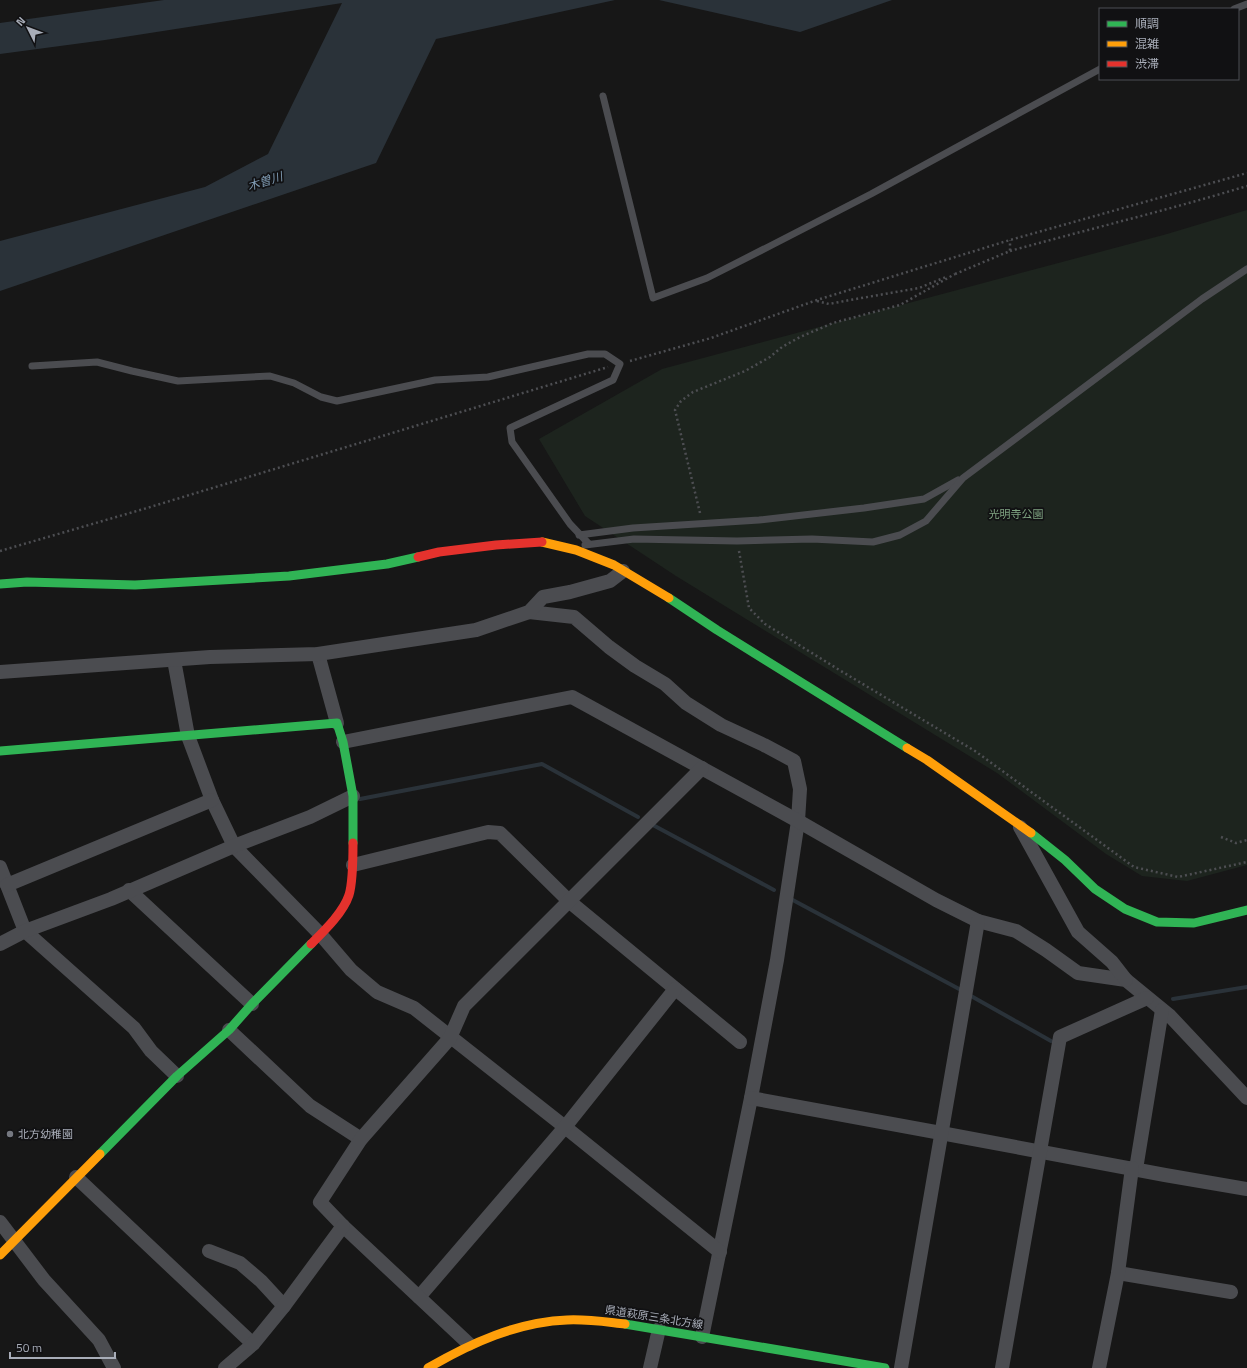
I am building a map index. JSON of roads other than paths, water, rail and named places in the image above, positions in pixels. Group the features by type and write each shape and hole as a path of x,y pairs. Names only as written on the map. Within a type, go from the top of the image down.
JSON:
{"street":[{"path":"0,584 27,582 135,585 289,576 387,564 439,552 496,545 541,542 576,550 614,565 648,585 717,630 927,760 1034,834 1065,860 1095,889 1125,909 1157,922 1194,923 1228,916 1247,910"},
{"path":"529,612 543,597 570,592 610,581 623,571"},
{"path":"0,672 210,657 318,654 476,630 529,612 574,617 609,647 635,666 665,684 686,703 721,725 794,761 800,789 798,821 777,960 751,1098 702,1337"},
{"path":"0,1255 177,1076 229,1030 252,1004 287,970 335,919 349,894 353,865 352,796 343,742 318,654"},
{"path":"174,660 188,736 212,800 234,846 321,934 351,970 378,992 414,1008 720,1252"},
{"path":"343,742 572,697 798,821 936,900 978,921 1016,931 1078,973 1126,980"},
{"path":"0,751 337,723"},
{"path":"469,1344 343,1226 320,1202 361,1139 450,1038 464,1006 570,902 702,768"},
{"path":"0,944 25,931 111,899 234,846 310,817 352,796"},
{"path":"6,885 212,800"},
{"path":"1018,824 1078,932 1112,962 1126,980 1170,1016 1247,1098"},
{"path":"353,865 488,832 500,833 570,902 740,1042"},
{"path":"0,867 25,931 134,1028 151,1051 177,1076"},
{"path":"130,890 252,1004"},
{"path":"901,1368 978,921"},
{"path":"419,1297 565,1127 675,989"},
{"path":"1002,1368 1060,1037 1147,998"},
{"path":"1098,1368 1118,1273 1134,1169 1162,1010"},
{"path":"229,1030 310,1106 361,1139"},
{"path":"751,1098 1247,1189"},
{"path":"76,1177 253,1344"},
{"path":"0,1222 44,1280 99,1340 114,1368"},
{"path":"225,1368 253,1344 284,1306 343,1226"},
{"path":"209,1251 240,1263 261,1281 284,1306"},
{"path":"1118,1273 1231,1292"},
{"name":"県道萩原三条北方線","path":"428,1368 469,1344 494,1334 544,1322 589,1320 659,1329 885,1368"},
{"path":"650,1368 659,1329"}],"lane":[{"path":"1237,8 1247,4"},
{"path":"603,96 653,298 707,278 770,246 870,194 1099,70"},
{"path":"579,535 633,528 759,520 871,507 924,499 963,478 1195,304 1247,269"},
{"path":"32,366 97,362 178,381 270,376 294,383 321,397 337,401 435,380 488,377 588,354 605,354 620,364 613,380 510,428 512,442 570,524 589,544"},
{"path":"576,550 581,545 634,539 737,541 812,539 873,542 900,535 926,521 963,478"}],"water":[{"name":"木曽川","path":"164,0 615,0 436,39 376,163 0,291 0,241 205,187 268,154 342,3 105,40 0,54 0,23"},
{"path":"659,0 892,0 800,32"}],"waterway":[{"path":"360,799 542,764 638,817"},
{"path":"651,824 774,890"},
{"path":"789,898 961,990"},
{"path":"1173,999 1247,987"},
{"path":"971,996 1051,1041"}],"place":[{"name":"北方幼稚園","path":"10,1134"}],"park label":[{"name":"光明寺公園","path":"1016,514"}]}
